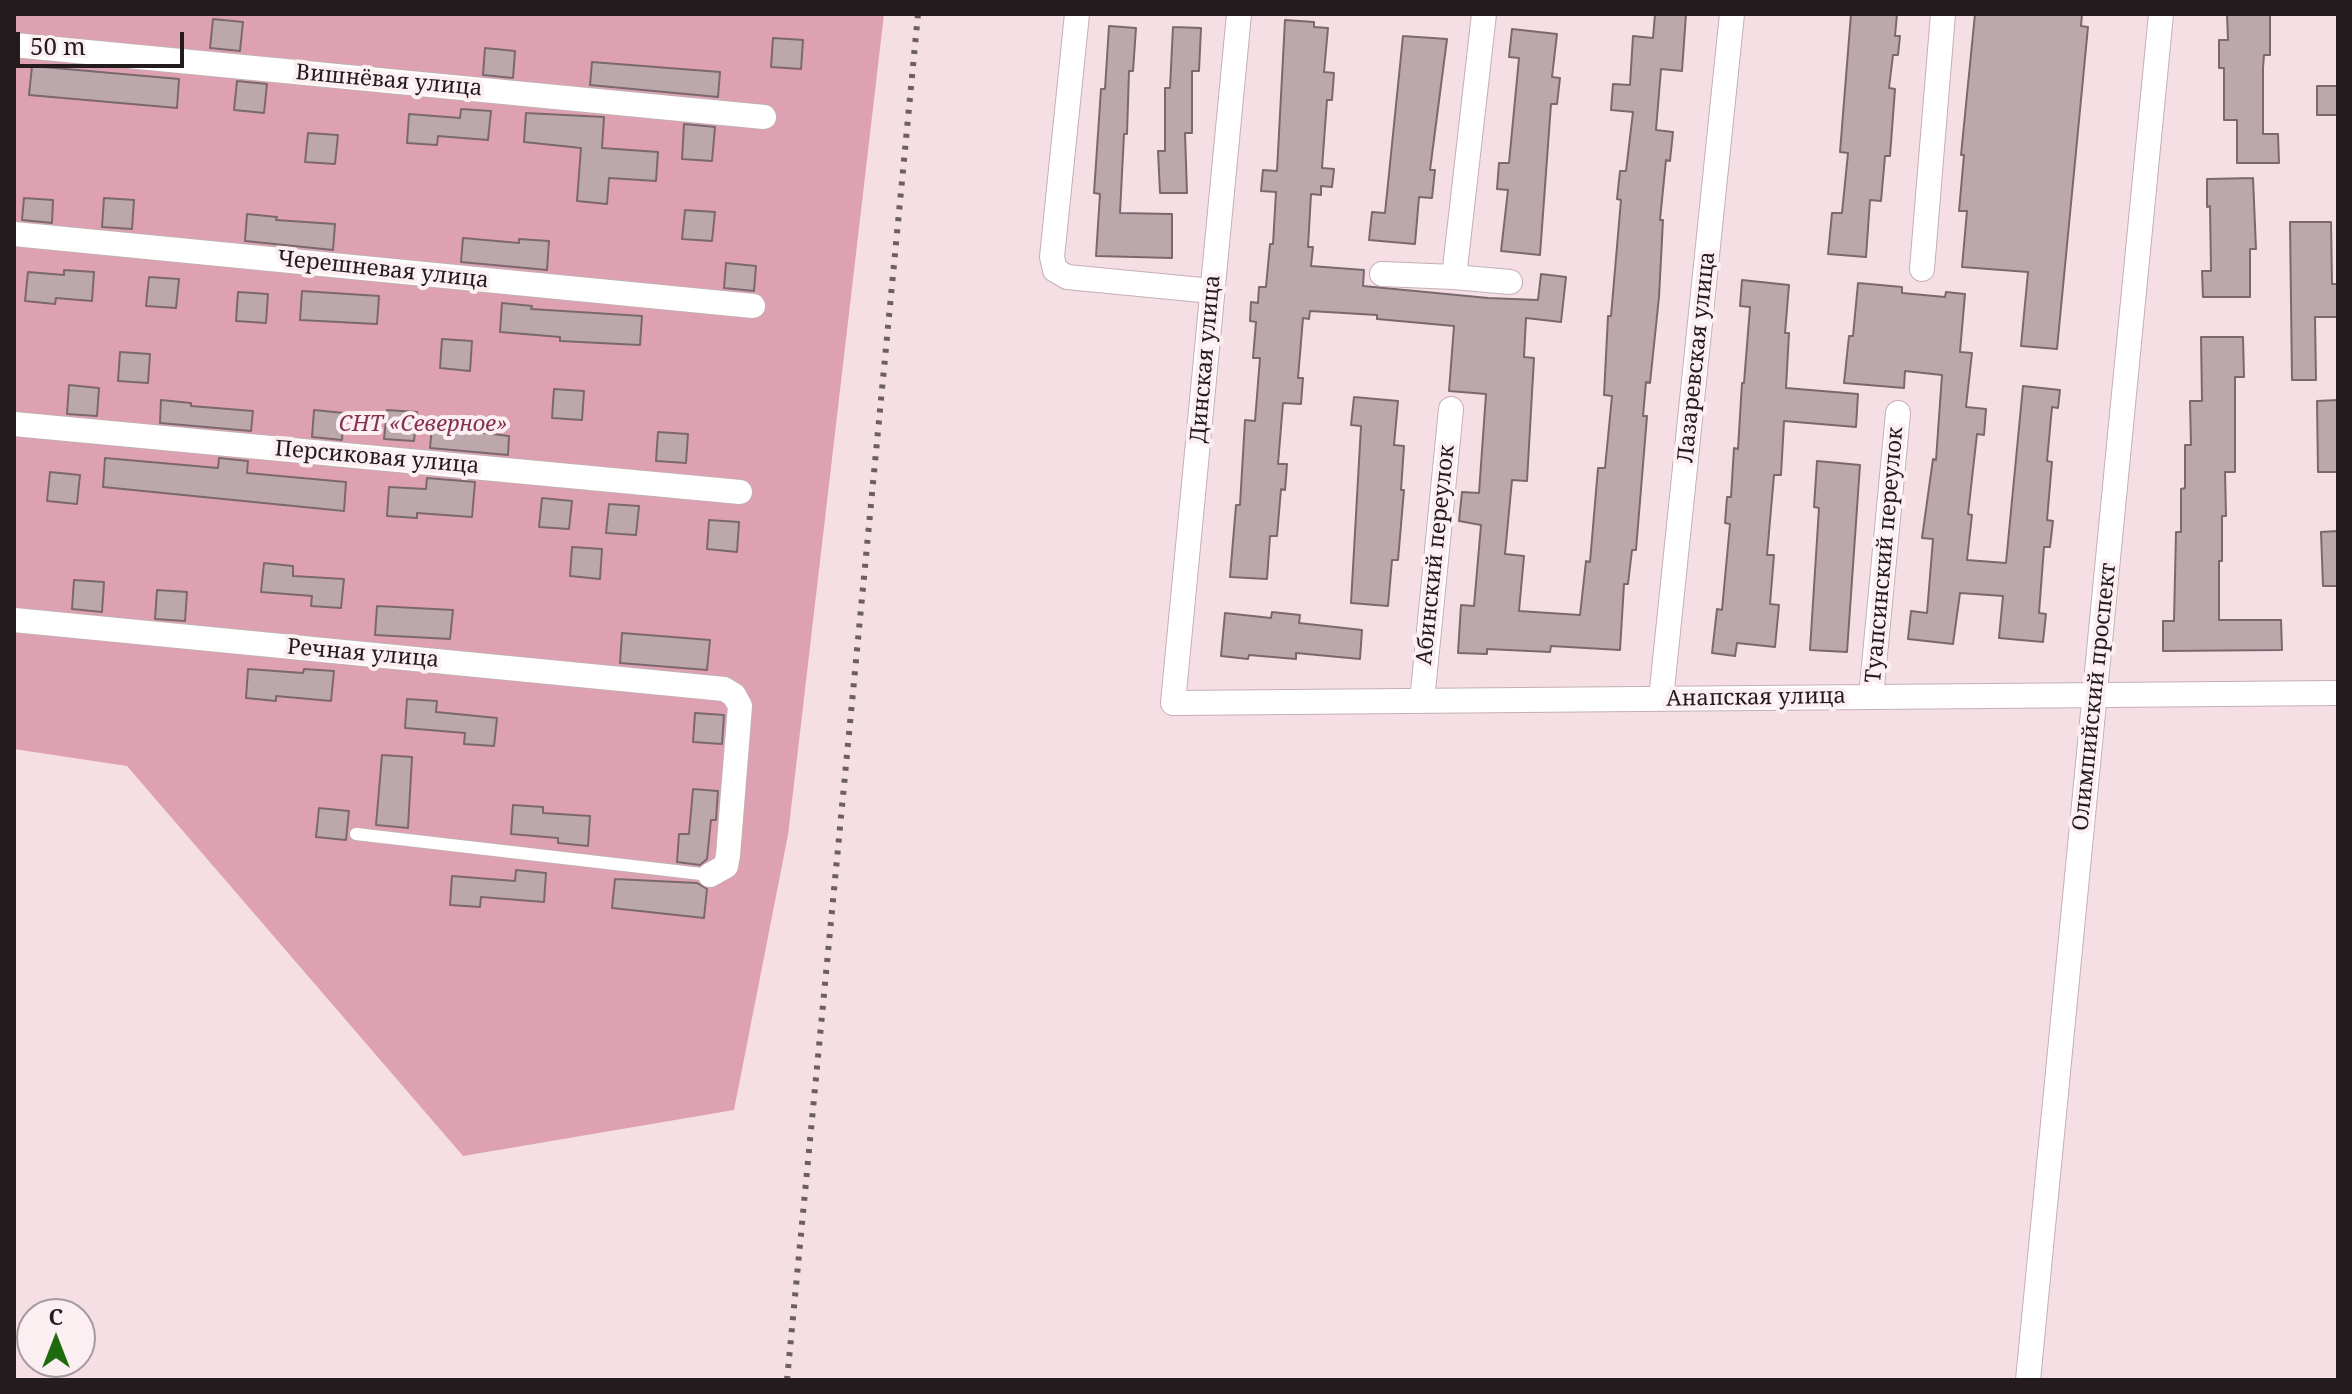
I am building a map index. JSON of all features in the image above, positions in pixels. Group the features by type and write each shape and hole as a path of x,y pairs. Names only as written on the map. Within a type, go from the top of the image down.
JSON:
{"street":[{"path":"1077,14 1052,257 1055,270 1067,277 1212,291"},
{"name":"Динская улица","path":"1173,703 1239,14"},
{"path":"1454,277 1484,14"},
{"name":"Лазаревская улица","path":"1661,699 1732,14"},
{"path":"1922,269 1943,14"},
{"name":"Олимпийский проспект","path":"2028,1380 2161,14"},
{"name":"Вишнёвая улица","path":"14,45 764,117"},
{"name":"Черешневая улица","path":"14,234 753,306"},
{"path":"1382,274 1510,282"},
{"name":"Абинский переулок","path":"1422,701 1451,409"},
{"name":"Туапсинский переулок","path":"1871,697 1898,413"},
{"name":"Персиковая улица","path":"14,424 740,492"},
{"name":"Речная улица","path":"14,620 711,686 734,695 740,706 728,855 726,866 710,875"},
{"name":"Анапская улица","path":"1173,703 2338,693"}],"lane":[{"path":"356,834 710,875"}],"green space":[{"name":"СНТ «Северное»","path":"14,14 884,14 788,835 734,1110 463,1156 127,766 14,749"}],"building":[{"path":"1655,14 1686,14 1682,71 1661,69 1656,130 1673,132 1670,161 1666,160 1660,220 1663,220 1659,297 1650,383 1646,382 1643,416 1647,416 1636,550 1632,550 1628,584 1624,584 1620,650 1551,646 1550,652 1487,649 1487,654 1458,653 1461,605 1474,606 1481,525 1459,521 1462,492 1479,493 1486,394 1449,391 1454,326 1377,319 1377,315 1310,311 1309,319 1303,318 1298,378 1303,378 1301,404 1283,403 1278,464 1287,464 1285,490 1281,489 1277,536 1270,536 1267,579 1230,577 1236,505 1240,505 1245,420 1255,421 1260,358 1253,358 1256,322 1250,321 1251,302 1258,303 1259,287 1266,287 1270,244 1273,244 1276,192 1261,191 1263,170 1277,171 1285,20 1314,22 1314,27 1328,28 1324,72 1334,73 1332,100 1327,100 1322,168 1334,169 1332,187 1321,186 1321,195 1311,194 1308,247 1313,247 1311,266 1364,270 1363,286 1488,298 1538,300 1541,274 1566,277 1561,322 1526,318 1524,357 1534,358 1527,481 1512,480 1505,554 1524,556 1519,611 1580,615 1586,561 1590,562 1598,468 1605,468 1612,396 1604,395 1608,316 1611,316 1621,200 1617,199 1620,171 1626,171 1633,112 1611,110 1613,84 1630,85 1633,36 1653,38"},
{"path":"1851,14 1897,14 1895,36 1900,36 1898,55 1893,55 1889,88 1895,89 1890,156 1885,156 1881,201 1870,200 1866,257 1828,254 1832,213 1842,213 1848,153 1840,152"},
{"path":"1975,14 2082,14 2081,26 2088,27 2057,349 2021,346 2028,272 1962,267 1967,211 1959,211 1964,155 1961,155"},
{"path":"2227,14 2270,14 2270,55 2264,55 2263,68 2263,134 2278,134 2279,163 2237,163 2237,120 2224,120 2224,68 2219,68 2219,40 2228,40"},
{"path":"213,19 243,22 240,51 210,48"},
{"path":"1109,26 1136,28 1133,71 1129,71 1120,213 1172,214 1172,258 1096,256 1100,194 1094,193"},
{"path":"1173,27 1201,28 1199,71 1192,71 1192,133 1185,133 1187,193 1160,193 1158,151 1165,151 1165,88 1170,88"},
{"path":"1512,29 1557,34 1552,77 1560,78 1557,104 1551,104 1540,255 1501,251 1508,190 1497,189 1499,163 1509,163 1519,58 1509,57"},
{"path":"1403,36 1447,39 1430,170 1435,170 1432,198 1419,197 1415,244 1369,240 1372,212 1385,213"},
{"path":"773,38 803,40 801,69 771,67"},
{"path":"485,48 515,51 513,78 483,75"},
{"path":"592,62 720,72 718,97 590,85"},
{"path":"32,66 179,79 177,108 29,95"},
{"path":"237,81 267,84 264,113 234,110"},
{"path":"2317,86 2338,86 2338,115 2317,115"},
{"path":"461,109 491,111 488,140 438,136 437,145 407,143 409,114 460,118"},
{"path":"526,113 604,117 602,148 658,152 656,181 609,178 607,204 577,201 581,148 524,142"},
{"path":"684,124 715,127 712,161 682,159"},
{"path":"308,133 338,135 335,164 305,162"},
{"path":"2253,178 2256,249 2250,249 2250,297 2203,297 2202,271 2211,271 2207,179"},
{"path":"24,198 53,200 52,223 22,220"},
{"path":"104,198 134,200 132,229 102,227"},
{"path":"685,210 715,212 712,241 682,239"},
{"path":"247,214 277,217 276,220 335,224 333,250 245,241"},
{"path":"2290,222 2331,222 2332,284 2338,284 2338,317 2315,317 2316,380 2292,380"},
{"path":"463,238 519,243 519,239 549,241 547,270 461,262"},
{"path":"726,263 756,266 754,291 724,288"},
{"path":"64,270 94,272 92,301 56,298 55,304 25,301 28,272 64,275"},
{"path":"149,277 179,279 176,308 146,306"},
{"path":"1742,280 1789,285 1785,333 1789,333 1786,388 1858,394 1856,427 1784,421 1781,475 1774,475 1767,555 1774,555 1770,604 1779,605 1775,647 1737,643 1735,656 1712,653 1717,609 1722,610 1730,524 1725,523 1727,497 1731,497 1734,448 1738,449 1744,383 1750,307 1740,306"},
{"path":"1858,283 1902,287 1902,293 1945,297 1946,292 1965,294 1960,352 1972,353 1966,407 1986,409 1984,435 1977,434 1968,514 1972,515 1967,560 2006,563 2023,386 2060,390 2058,408 2052,407 2047,461 2052,462 2047,520 2053,521 2050,547 2044,547 2039,613 2046,614 2043,642 1999,638 2003,596 1960,593 1953,644 1908,639 1911,611 1927,613 1933,539 1922,538 1933,459 1936,460 1942,375 1905,371 1904,388 1844,383"},
{"path":"302,291 379,296 377,324 300,320"},
{"path":"238,292 268,294 266,323 236,321"},
{"path":"502,303 532,306 531,309 642,316 640,345 560,341 560,337 500,332"},
{"path":"2201,337 2243,337 2244,377 2235,377 2235,472 2225,472 2226,516 2222,516 2219,620 2281,620 2282,650 2163,651 2163,621 2174,621 2176,532 2181,532 2185,445 2191,445 2190,401 2202,401"},
{"path":"442,339 472,341 470,371 440,368"},
{"path":"120,352 150,354 148,383 118,381"},
{"path":"69,385 99,388 97,416 67,414"},
{"path":"554,389 584,391 582,420 552,418"},
{"path":"1354,397 1398,401 1394,445 1404,446 1401,490 1404,490 1398,560 1392,560 1388,606 1351,603 1361,426 1351,425"},
{"path":"161,400 253,411 251,431 160,423"},
{"path":"2338,400 2338,472 2318,472 2317,401"},
{"path":"314,410 344,413 342,440 312,437"},
{"path":"387,410 417,412 414,441 384,439"},
{"path":"432,427 509,436 508,455 430,448"},
{"path":"658,432 688,434 686,463 656,461"},
{"path":"105,458 218,468 219,458 248,461 247,473 346,482 344,511 103,487"},
{"path":"1817,461 1860,465 1847,652 1810,650 1819,508 1814,507"},
{"path":"50,472 80,475 77,504 47,501"},
{"path":"427,478 475,482 472,517 417,513 417,518 387,516 389,487 426,489"},
{"path":"542,498 572,501 569,529 539,527"},
{"path":"609,504 639,506 636,535 606,533"},
{"path":"709,520 739,522 737,552 707,549"},
{"path":"2338,531 2338,586 2323,586 2321,532"},
{"path":"572,547 602,549 600,579 570,576"},
{"path":"264,563 293,566 293,576 344,579 341,608 311,606 312,596 261,592"},
{"path":"74,580 104,582 102,612 72,609"},
{"path":"157,590 187,592 185,621 155,619"},
{"path":"377,606 453,610 450,639 375,635"},
{"path":"1272,612 1300,615 1299,623 1362,630 1360,659 1296,653 1296,659 1221,656 1225,613 1271,618"},
{"path":"622,633 710,640 707,670 620,663"},
{"path":"248,669 303,673 304,669 334,671 331,701 276,696 276,701 246,698"},
{"path":"407,699 437,701 436,712 497,718 494,746 464,744 465,733 405,728"},
{"path":"695,713 724,715 722,744 693,742"},
{"path":"382,755 412,757 408,828 376,825"},
{"path":"693,789 718,791 716,820 711,820 707,859 700,865 677,862 679,834 689,834"},
{"path":"513,805 543,807 543,813 590,816 588,846 558,843 558,838 511,834"},
{"path":"319,808 349,811 346,840 316,837"},
{"path":"516,870 546,873 544,902 481,897 480,907 450,905 452,876 515,881"},
{"path":"615,879 697,883 707,889 704,918 612,908"}],"railway":[{"path":"787,1380 918,14"}]}
